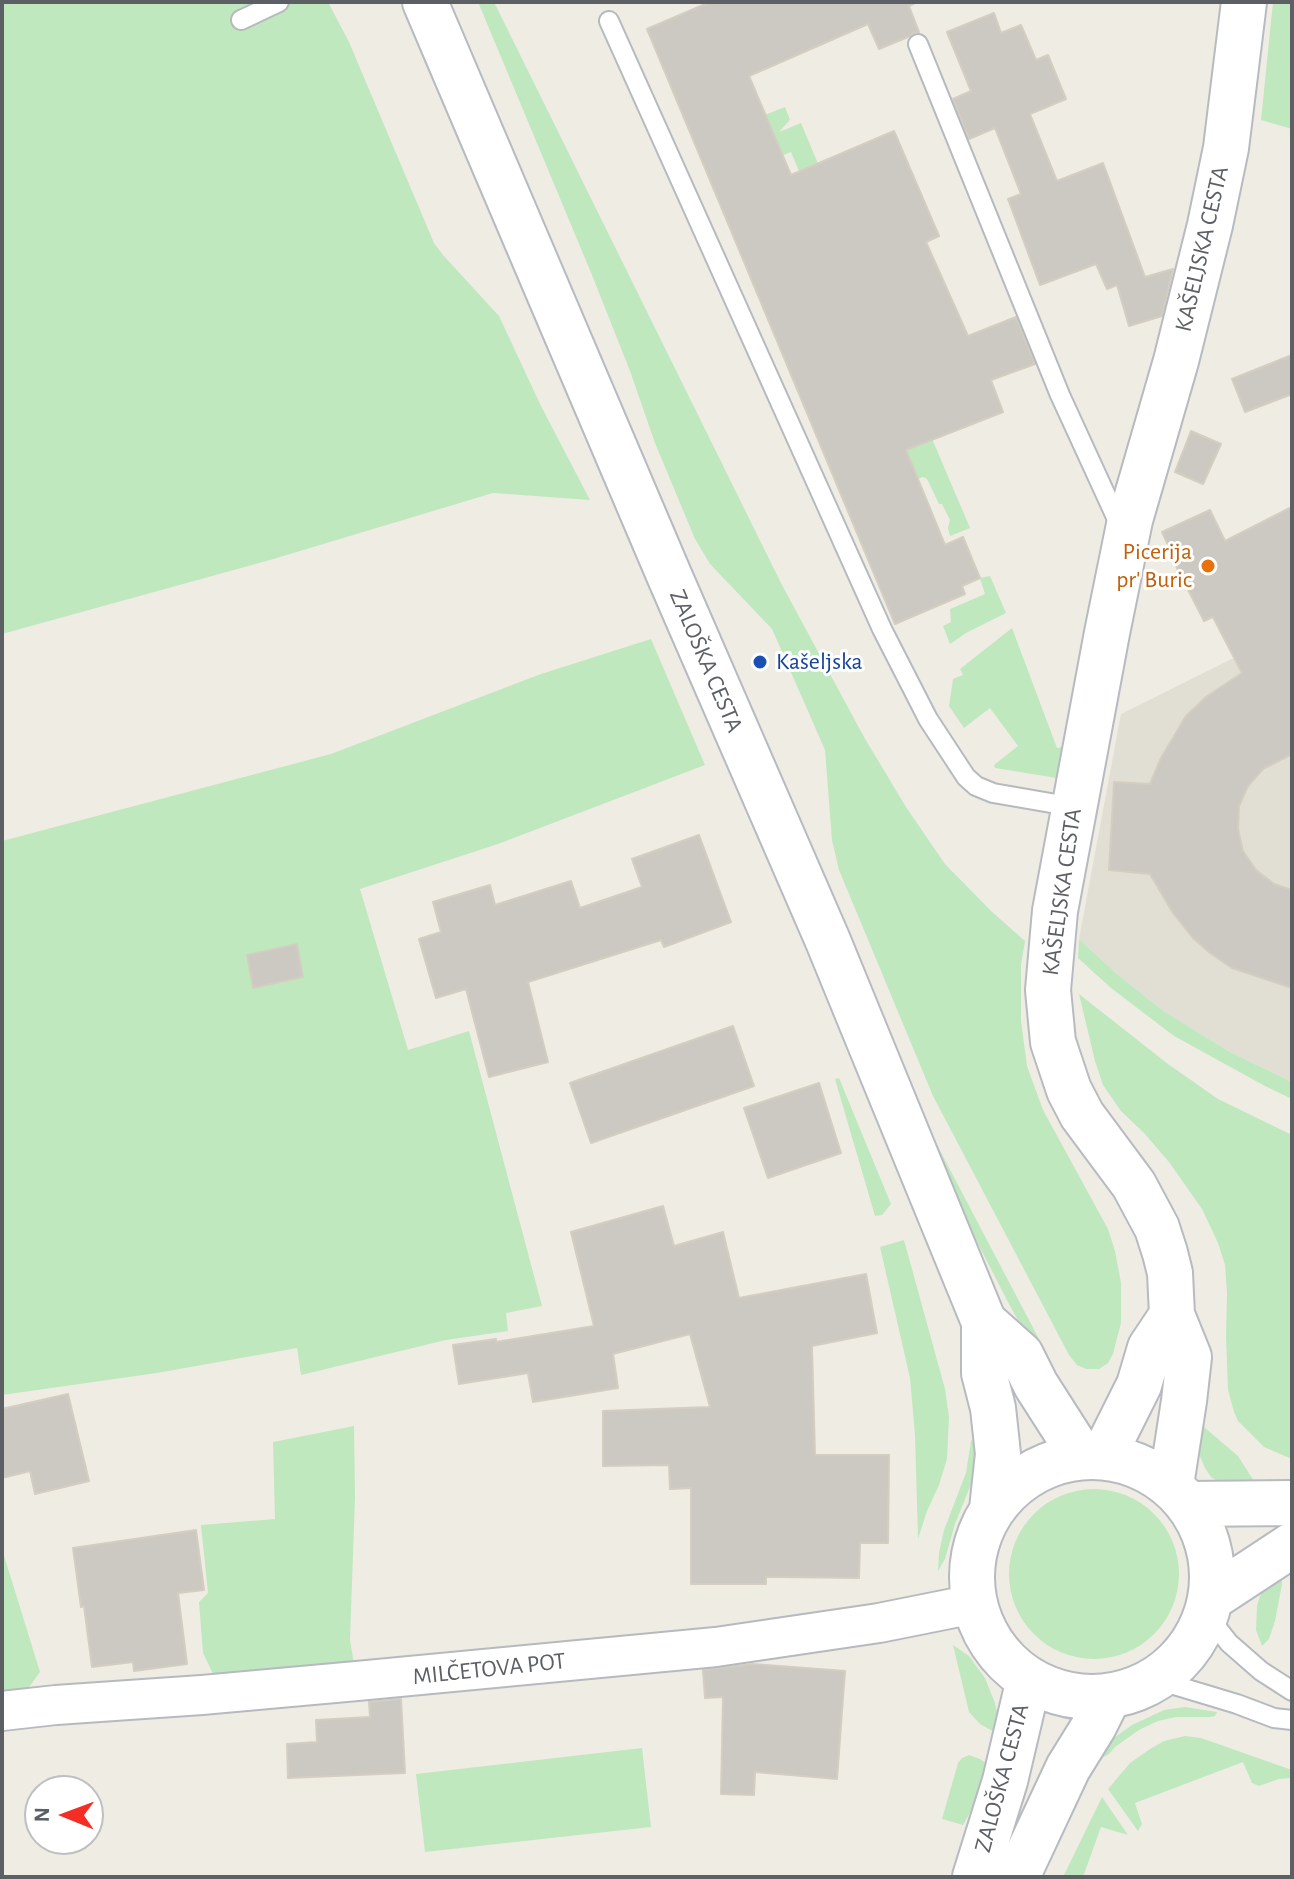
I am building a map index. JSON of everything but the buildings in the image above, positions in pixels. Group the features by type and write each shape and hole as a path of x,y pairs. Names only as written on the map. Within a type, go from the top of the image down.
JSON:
{"main road":[{"name":"ZALOŠKA CESTA","path":"425,2 828,941 984,1322 984,1373 993,1408 998,1454 992,1509"},
{"name":"KAŠELJSKA CESTA","path":"1179,1495 1189,1357 1172,1315 1170,1273 1157,1228 1134,1185 1078,1108 1069,1090 1053,1042 1048,990 1055,911 1126,538 1176,361 1210,225 1226,148 1244,2"},
{"path":"1093,1457 1139,1385 1150,1348 1172,1315"},
{"name":"ZALOŠKA CESTA","path":"984,1322 1021,1355 1036,1385 1093,1457"},
{"path":"1093,1457 1139,1466 1179,1495 1204,1533 1212,1566 1209,1607 1190,1644 1172,1664 1138,1688 1109,1696 1081,1697 1054,1691 1029,1679 1003,1658 985,1630 974,1604 973,1568 979,1537 992,1509 1010,1489 1031,1473 1055,1462 1093,1457"},
{"path":"1179,1495 1292,1503"},
{"path":"1209,1607 1292,1545"},
{"name":"ZALOŠKA CESTA","path":"975,1877 1005,1781 1029,1679"},
{"name":"ZALOŠKA CESTA","path":"1017,1877 1068,1768 1109,1696"}],"street":[{"name":"MILČETOVA POT","path":"2,1711 716,1647 879,1623 974,1604"}],"lane":[{"path":"241,20 279,2"},
{"path":"609,21 876,615 928,719 966,777 976,786 993,793 1074,807"},
{"path":"918,44 1060,395 1126,538"},
{"path":"1209,1607 1229,1643 1261,1671 1292,1691"},
{"path":"1154,1679 1274,1718 1292,1720"}],"shaded area":[{"path":"1292,629 1292,1082 1230,1052 1162,1010 1079,939 1121,714"}],"green space":[{"path":"2,2 328,2 349,42 434,243 499,316 590,500 493,493 270,560 2,634"},
{"path":"478,2 494,2 782,585 864,737 945,864 1025,941 1021,965 1021,1021 1027,1066 1043,1110 1108,1229 1121,1283 1121,1323 1113,1354 1108,1363 1099,1369 1077,1365 1069,1355 933,1096 839,870 832,840 825,750 772,629 710,564 695,539 592,275"},
{"path":"1273,2 1292,2 1292,129 1261,120"},
{"path":"785,107 790,120 779,132 801,123 832,197 801,176 791,152 752,168 734,127"},
{"path":"913,394 970,528 950,536 950,520 927,479 923,477 906,483 897,463"},
{"path":"990,576 1006,613 950,644 943,626 951,622 950,609 985,594 980,578"},
{"path":"1012,628 1057,748 1068,746 1063,779 995,768 994,765 1018,746 990,708 964,728 949,706 953,679 963,675 960,669"},
{"path":"651,639 705,765 498,844 360,889 408,1050 469,1031 542,1306 506,1313 508,1331 446,1340 301,1375 297,1348 157,1373 2,1395 2,841 331,754 541,674"},
{"path":"1079,939 1162,1010 1230,1052 1292,1082 1292,1099 1174,1036 1111,988 1078,958"},
{"path":"1079,994 1218,1099 1292,1135 1292,1459 1264,1447 1238,1421 1228,1390 1227,1293 1225,1265 1218,1243 1202,1209 1169,1162 1121,1111 1103,1085"},
{"path":"839,1078 891,1204 882,1215 875,1216 835,1079"},
{"path":"926,1124 1050,1360 1042,1363 1010,1306 975,1238"},
{"path":"904,1240 945,1389 949,1417 947,1459 918,1539 910,1378 880,1247"},
{"path":"1198,1422 1238,1456 1259,1489 1218,1482 1211,1477 1198,1452"},
{"path":"354,1426 350,1640 356,1675 216,1680 203,1653 199,1602 208,1593 201,1525 275,1519 273,1442"},
{"path":"979,1431 974,1477 938,1571 944,1530 966,1473 971,1441"},
{"path":"1094,1489 1126,1496 1154,1514 1172,1542 1179,1574 1172,1606 1154,1634 1126,1652 1094,1659 1062,1652 1034,1634 1016,1606 1009,1574 1016,1542 1034,1514 1062,1496"},
{"path":"2,1549 40,1672 22,1697 2,1700"},
{"path":"1281,1572 1282,1584 1275,1621 1269,1639 1262,1646 1256,1630 1257,1606 1267,1583"},
{"path":"953,1645 969,1656 985,1678 995,1703 998,1734 980,1724 969,1712"},
{"path":"1185,1707 1217,1712 1210,1717 1176,1717 1158,1721 1139,1730 1109,1754 1092,1760 1132,1725 1164,1710"},
{"path":"1185,1736 1201,1738 1292,1770 1292,1778 1259,1786 1252,1783 1243,1762 1135,1803 1142,1824 1138,1831 1108,1789 1130,1763 1150,1749 1164,1741"},
{"path":"642,1748 651,1827 425,1852 416,1774"},
{"path":"969,1755 992,1767 963,1825 942,1819 958,1763"},
{"path":"1102,1797 1128,1835 1101,1827 1083,1877 1063,1877"}],"place":[{"name":"Picerija pr' Buric","path":"1208,566"},
{"name":"Kašeljska","path":"760,662"}]}
